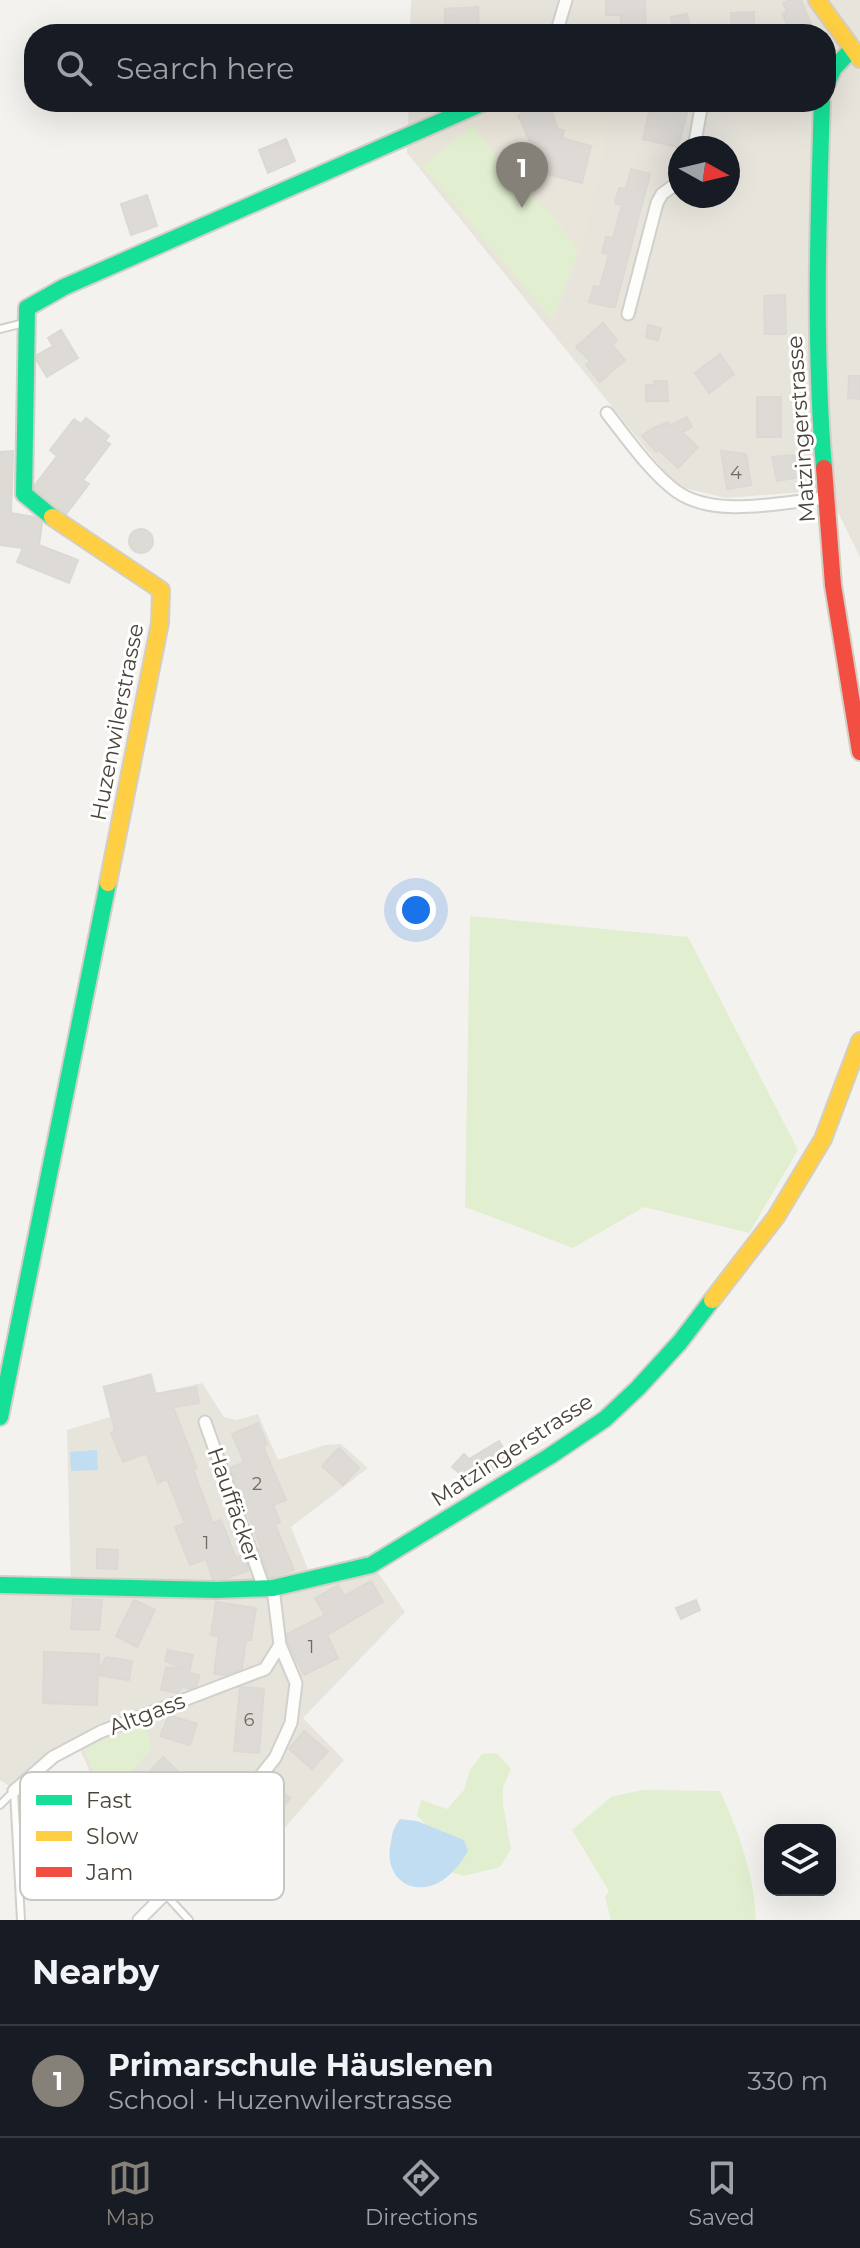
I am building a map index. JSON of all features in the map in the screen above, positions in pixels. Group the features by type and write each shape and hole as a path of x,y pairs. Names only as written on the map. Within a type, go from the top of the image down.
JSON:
{"street":[{"path":"559,24 566,0"},
{"path":"817,0 857,50 836,62"},
{"path":"27,322 27,308 64,287 462,112"},
{"path":"696,136 700,112"},
{"name":"Matzingerstrasse","path":"822,112 816,293 817,386 833,585 860,752"},
{"path":"628,314 657,203 668,190"},
{"name":"Huzenwilerstrasse","path":"0,1417 160,623 161,590 56,520 24,494 27,322"},
{"path":"607,413 675,491 698,502 735,507 826,498"},
{"name":"Matzingerstrasse","path":"0,1585 217,1590 268,1588 371,1565 550,1456 616,1408 680,1342 776,1217 823,1139 860,1041"},
{"name":"Hauffäcker","path":"205,1422 268,1588 280,1645 296,1683 291,1723 275,1758 264,1772"},
{"name":"Altgass","path":"36,1772 53,1757 100,1732 265,1669 280,1645"},
{"name":"Altgass","path":"14,1791 20,1786"},
{"name":"Hauffäcker","path":"139,1920 159,1900"}],"lane":[{"path":"0,329 27,322"},
{"path":"0,1805 14,1791"},
{"path":"14,1791 21,1920"},
{"path":"171,1900 189,1920"}],"shaded area":[{"path":"411,0 860,0 860,557 827,490 726,498 676,486 407,153 409,112 836,112 836,24 410,24"},
{"path":"480,112 603,112 607,115 602,165 581,252 552,327 408,153 408,143"},
{"path":"152,1373 157,1393 202,1383 224,1417 236,1420 258,1414 278,1460 325,1445 341,1444 368,1468 291,1527 309,1572 366,1555 405,1612 303,1718 344,1760 284,1829 284,1772 90,1772 79,1747 56,1760 43,1772 20,1772 20,1793 0,1780 0,1595 71,1593 67,1430 110,1417 102,1386"}],"green space":[{"path":"472,125 500,159 496,163 551,214 579,251 552,319 423,167"},
{"path":"470,916 688,937 798,1150 749,1233 644,1207 573,1248 465,1207"},
{"path":"146,1721 151,1750 131,1772 94,1772 84,1749"},
{"path":"497,1753 511,1769 503,1787 503,1805 511,1849 500,1867 464,1876 450,1872 462,1861 464,1840 426,1825 417,1815 421,1800 447,1809 464,1790 470,1770 482,1754"},
{"path":"642,1790 720,1791 744,1854 756,1920 611,1920 605,1897 609,1891 572,1830 611,1797"}],"water":[{"path":"97,1450 98,1470 71,1471 70,1452"},
{"path":"400,1819 417,1821 464,1840 468,1851 455,1869 438,1883 410,1886 396,1876 390,1859 393,1833"}],"building":[{"path":"606,0 645,0 646,24 621,24 621,15 606,15"},
{"path":"801,0 811,24 786,24 783,14 787,12 783,3"},
{"path":"478,7 479,24 445,24 445,9"},
{"path":"754,12 754,24 732,24 731,13"},
{"path":"687,14 689,24 672,24 671,17"},
{"path":"552,112 558,129 564,130 562,138 591,146 582,183 522,168 535,153 518,115"},
{"path":"649,112 687,112 681,136 668,136 668,145 643,139"},
{"path":"286,139 295,161 268,173 259,150"},
{"path":"631,169 650,174 615,307 610,307 589,302 594,286 600,287 609,254 602,253 606,237 613,238 622,205 615,203 619,188 626,189"},
{"path":"147,195 157,226 131,235 121,204"},
{"path":"785,295 786,334 765,334 764,296"},
{"path":"603,323 617,340 612,345 625,360 600,382 586,365 590,361 576,347"},
{"path":"648,325 661,328 658,340 646,338"},
{"path":"61,330 78,358 47,377 37,361 37,355 53,346 48,338"},
{"path":"720,354 734,374 709,393 695,373"},
{"path":"849,376 860,376 860,399 848,398"},
{"path":"654,381 667,381 668,401 646,401 646,385 654,385"},
{"path":"757,397 781,397 781,437 757,437"},
{"path":"687,417 692,427 682,432 698,447 678,468 659,450 656,452 642,436 651,429 668,422 668,426"},
{"path":"86,418 109,436 105,441 110,444 83,480 89,484 66,514 35,489 35,485 57,456 50,450 74,419 81,424"},
{"path":"13,451 11,513 34,517 42,523 39,545 78,560 69,583 17,562 23,548 0,545 0,452"},
{"path":"721,451 746,454 751,485 727,489"},
{"path":"796,455 800,477 777,481 772,457"},
{"path":"141,529 149,533 153,541 149,549 141,553 133,549 129,541 133,533"},
{"path":"150,1375 155,1394 196,1387 199,1403 173,1407 197,1468 193,1469 213,1523 221,1520 236,1558 243,1555 249,1570 225,1579 213,1579 206,1559 190,1565 175,1527 185,1523 167,1479 158,1483 146,1453 123,1462 111,1433 115,1431 104,1387"},
{"path":"258,1423 267,1444 263,1446 286,1500 273,1505 280,1522 275,1525 294,1570 272,1577 269,1577 230,1468 244,1462 232,1434"},
{"path":"499,1441 511,1460 474,1486 452,1467 464,1454 469,1459"},
{"path":"339,1448 359,1468 343,1485 322,1466"},
{"path":"97,1549 118,1550 117,1569 97,1568"},
{"path":"371,1581 383,1602 327,1635 338,1658 304,1675 288,1643 287,1634 325,1615 315,1598 338,1585 344,1596"},
{"path":"73,1599 102,1600 99,1630 71,1629"},
{"path":"134,1600 155,1610 137,1647 116,1636"},
{"path":"696,1600 700,1610 681,1619 676,1608"},
{"path":"216,1602 256,1608 251,1640 246,1640 242,1669 225,1675 214,1674 219,1636 211,1635"},
{"path":"168,1650 193,1655 189,1673 199,1675 197,1686 189,1689 182,1687 178,1693 161,1690 166,1667 183,1669 165,1661"},
{"path":"44,1652 99,1654 99,1671 106,1657 132,1661 129,1680 98,1675 97,1705 43,1703"},
{"path":"242,1687 264,1689 259,1753 234,1751"},
{"path":"169,1715 197,1724 190,1745 160,1736"},
{"path":"304,1731 328,1751 312,1769 289,1749"},
{"path":"163,1757 178,1772 149,1772"}],"traffic: fast":[{"path":"836,66 852,49"},
{"path":"52,517 24,494 27,308 64,287 462,112"},
{"path":"822,112 818,331 824,468"},
{"path":"0,1417 108,883"},
{"path":"0,1585 217,1590 273,1588 371,1565 605,1419 680,1342 712,1300"}],"traffic: slow":[{"path":"817,0 834,24"},
{"path":"836,26 860,59"},
{"path":"52,517 161,590 160,623 108,883"},
{"path":"712,1300 776,1217 823,1139 860,1041"}],"traffic: jam":[{"path":"824,468 833,585 860,752"}],"place":[{"name":"Primarschule Häuslenen","path":"522,208"}]}
